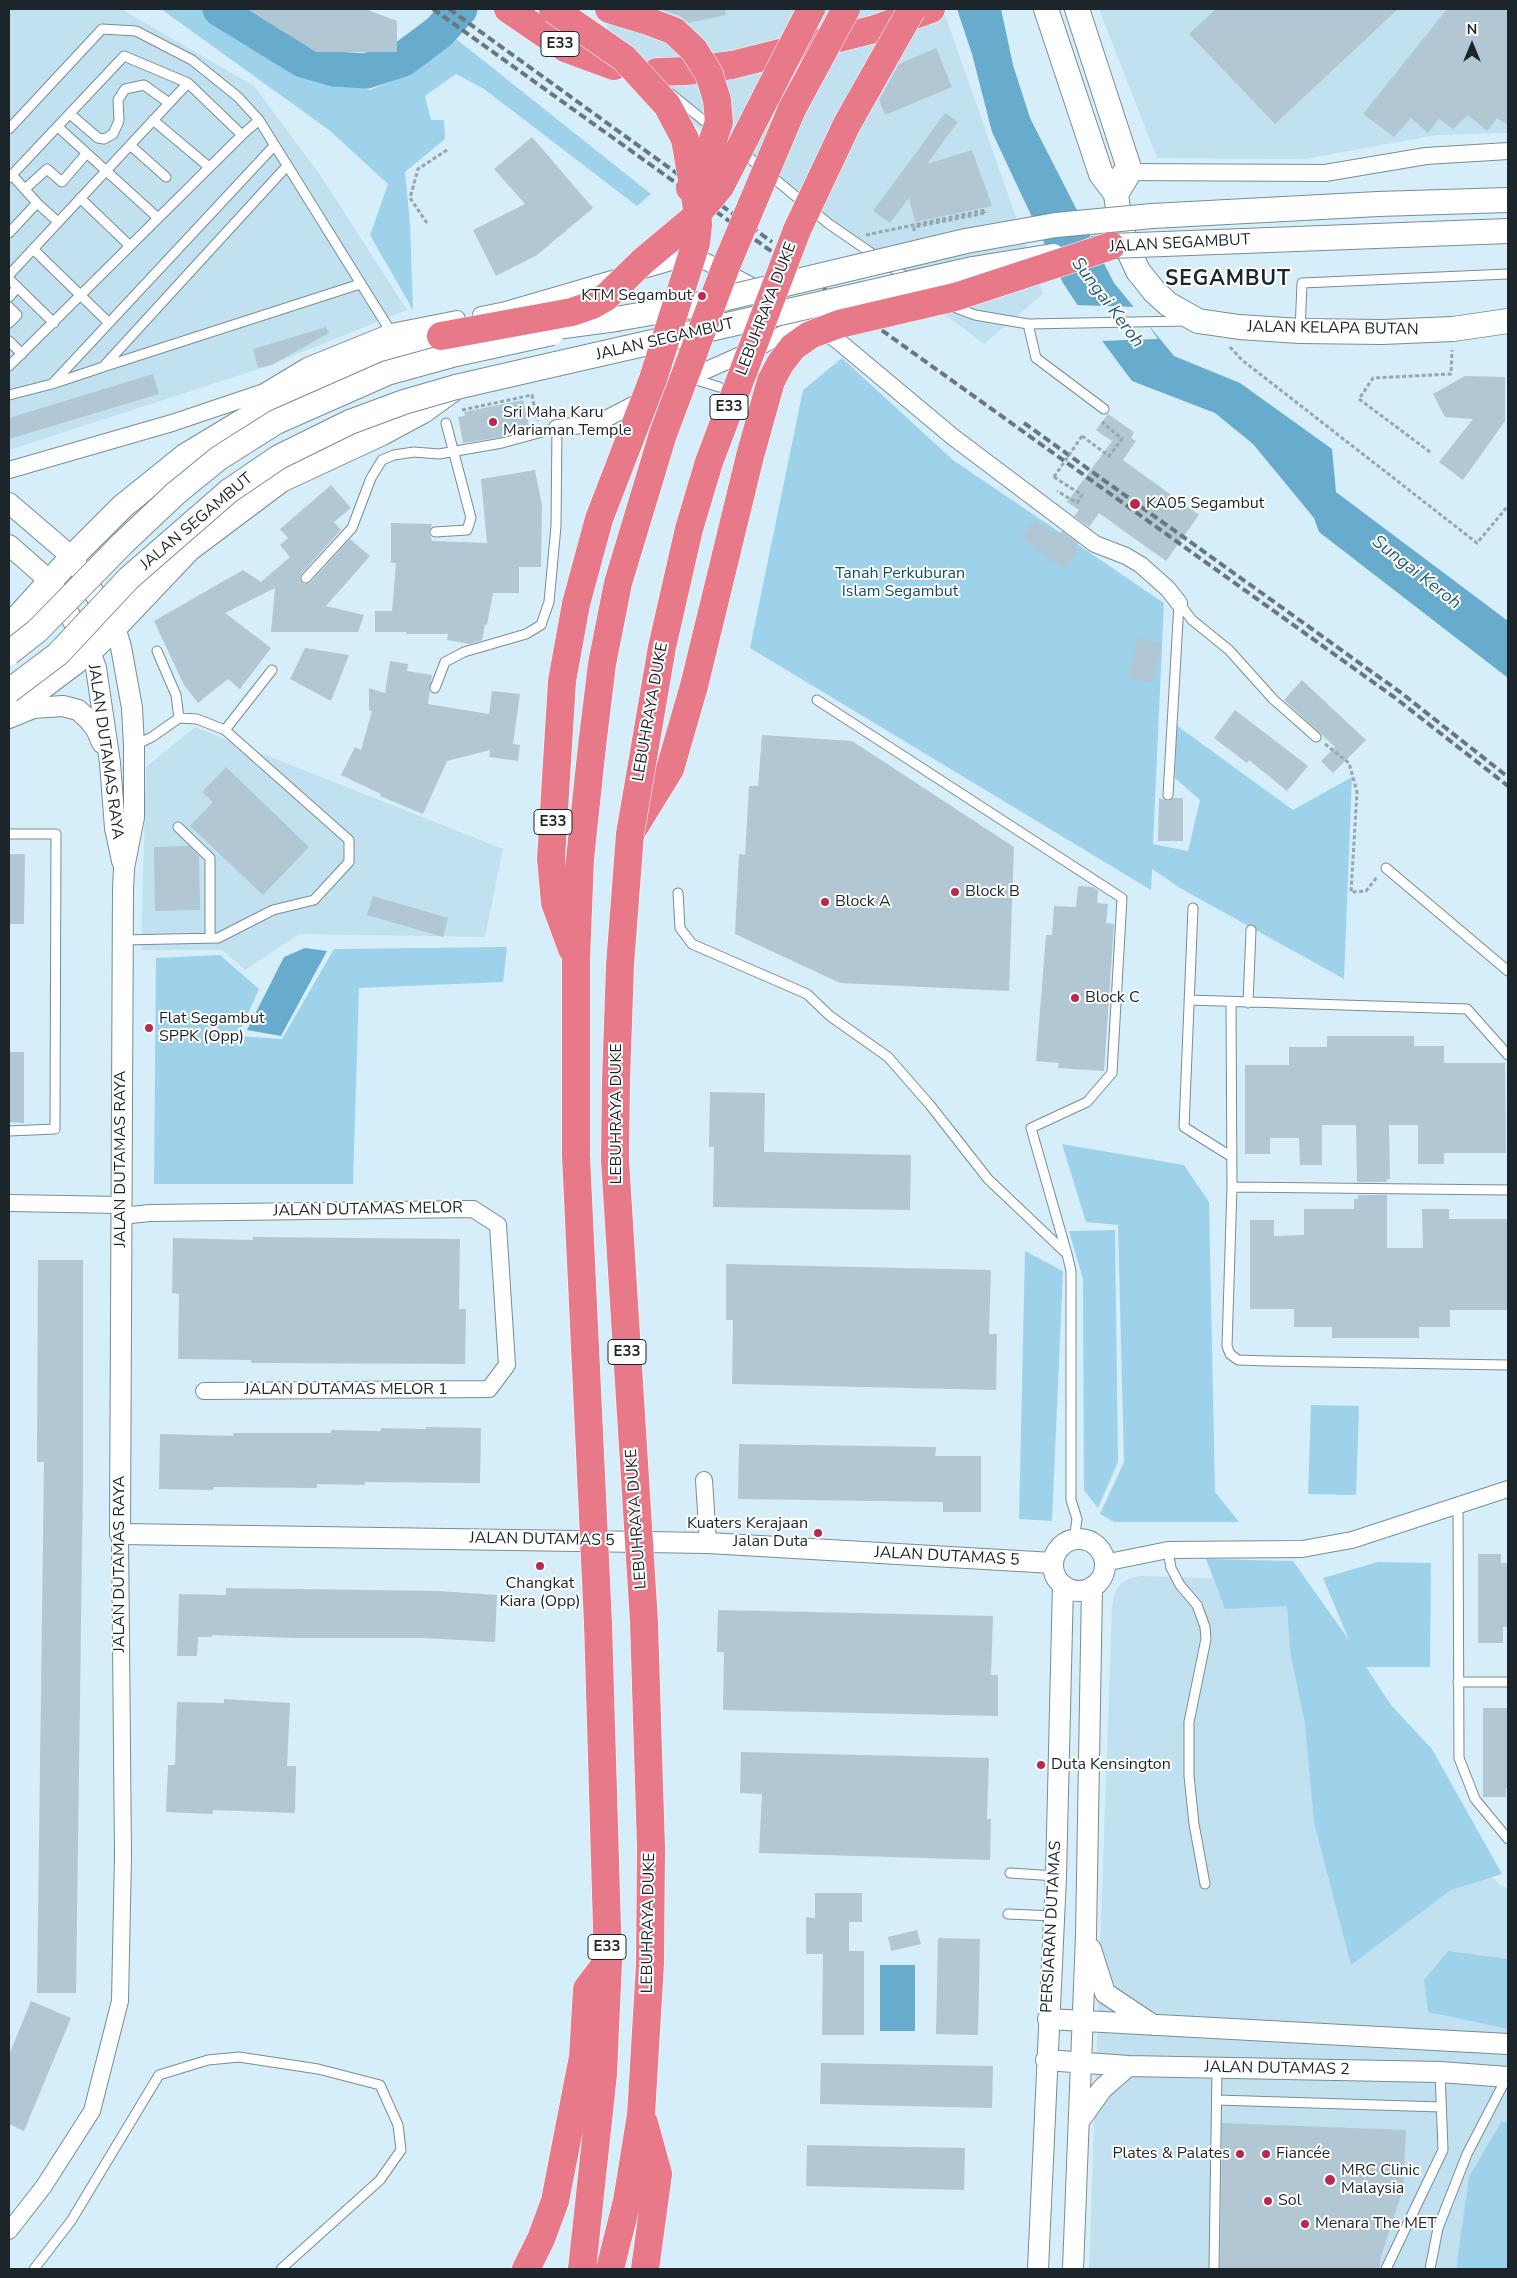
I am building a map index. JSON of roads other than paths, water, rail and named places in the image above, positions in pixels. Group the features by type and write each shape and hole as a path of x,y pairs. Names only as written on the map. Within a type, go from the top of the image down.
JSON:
{"highway":[{"name":"E33","path":"508,9 565,48 614,66 657,72 687,71 732,65 875,29 931,9"},
{"name":"E33","path":"553,9 624,58 667,105 685,139 697,208 698,225 696,243 653,379 599,518 576,604 562,681 551,859 555,904 576,960"},
{"path":"609,9 674,31 694,50 709,74 717,100 718,122 708,155 681,205 643,261"},
{"path":"441,336 572,312 592,305 606,296 643,261 692,220 720,187 811,9"},
{"name":"E33","path":"582,2269 603,2074 608,1962 598,1624 576,1156 576,960 580,859 602,664 618,583 638,510 663,434 686,379 726,266 792,110 846,9"},
{"name":"LEBUHRAYA DUKE","path":"610,2269 626,2201 641,2115 650,1964 650,1858 644,1622 615,1160 620,965 630,834 662,648 689,529 709,462 797,230 846,124 912,9"},
{"path":"630,834 670,769 694,686 750,456 771,381 780,364 793,347 810,335 839,324 955,298 1110,246"},
{"path":"526,2269 541,2239 555,2202 559,2184 584,2057 587,1989 608,1962"},
{"path":"641,2115 658,2174 646,2269"}],"main road":[{"path":"1046,9 1101,174 1116,194 1120,224 1127,247 1138,271 1154,291 1168,304 1208,323"},
{"path":"1078,9 1130,171 1116,194"},
{"name":"JALAN SEGAMBUT","path":"9,653 37,631 122,544 176,493 219,458 276,422 387,373 456,354 616,319 697,305 966,241 1056,225 1152,216 1508,200"},
{"name":"JALAN SEGAMBUT","path":"9,691 58,654 129,578 180,532 237,485 279,457 350,422 404,402 456,387 973,269 1110,246 1508,231"},
{"path":"9,627 72,557 123,506 185,456 288,394 327,374 376,355 441,336 549,328 616,319"},
{"name":"JALAN KELAPA BUTAN","path":"1208,323 1300,332 1382,332 1453,329 1508,321"},
{"path":"9,712 90,651 189,549 282,480 423,411 456,387"},
{"path":"92,537 89,558 95,578 102,586 116,595 132,598 142,597"}],"street":[{"path":"1101,174 1130,171 1325,173 1426,156 1508,151"},
{"path":"9,470 172,423 264,392 307,366 391,332 506,310 682,259 701,259 751,284 837,340 953,437 1080,534 1095,544 1126,556 1141,565 1168,589 1179,603"},
{"path":"557,428 598,423 686,379 763,345 806,321"},
{"name":"JALAN DUTAMAS RAYA","path":"9,503 72,557 115,627 121,646 132,708 134,746 134,817 124,868 122,940 120,1534 123,1856 120,2001 92,2111 44,2186 9,2231"},
{"name":"JALAN DUTAMAS RAYA","path":"9,545 51,582 90,651 96,668 110,763 114,828 124,868"},
{"path":"9,718 44,706 63,706 78,710 96,729 110,763"},
{"path":"9,1203 121,1210"},
{"name":"JALAN DUTAMAS MELOR","path":"121,1210 150,1213 473,1209 498,1225 508,1365 489,1389"},
{"name":"JALAN DUTAMAS MELOR 1","path":"204,1391 489,1389"},
{"path":"704,1480 708,1543"},
{"path":"1104,1563 1168,1550 1302,1549 1352,1540 1508,1489"},
{"name":"JALAN DUTAMAS 5","path":"120,1534 708,1543 1053,1563"},
{"path":"1074,1540 1090,1541 1096,1545 1101,1552 1104,1563 1102,1576 1092,1587 1077,1590 1063,1585 1055,1574 1053,1563 1060,1547 1074,1540"},
{"name":"PERSIARAN DUTAMAS","path":"1038,2269 1046,2060 1056,1876 1063,1585"},
{"name":"PERSIARAN DUTAMAS","path":"1073,2269 1084,2021 1092,1587"},
{"path":"1086,1935 1105,1993 1155,2026"},
{"path":"1048,2020 1508,2044"},
{"name":"JALAN DUTAMAS 2","path":"1046,2060 1128,2066 1440,2072 1508,2077"},
{"path":"1080,2120 1102,2089 1128,2066"}],"lane":[{"name":"JALAN KELAPA BUTAN","path":"569,9 829,224 948,305 975,315 1028,324 1157,321 1208,323"},
{"path":"9,129 102,29 136,31 192,60 238,97 259,120 391,332"},
{"path":"58,222 10,177 124,56 188,83 242,135"},
{"path":"9,275 188,83"},
{"path":"70,114 98,138 104,139 113,134 119,121 118,100 125,89 144,85 169,103"},
{"path":"153,120 209,167"},
{"path":"9,366 209,167 259,120"},
{"path":"58,127 105,172 158,218"},
{"path":"130,145 166,177"},
{"path":"52,384 274,146"},
{"path":"25,190 48,168 62,182 86,154"},
{"path":"103,367 287,166"},
{"path":"80,198 130,246"},
{"path":"9,233 37,204"},
{"path":"33,249 109,322"},
{"path":"1300,332 1302,282 1508,274"},
{"path":"9,279 54,323"},
{"path":"9,395 52,384 360,284"},
{"path":"9,297 18,288"},
{"path":"9,306 17,315 9,323"},
{"path":"1028,324 1036,358 1104,409"},
{"path":"9,341 22,354"},
{"path":"686,379 718,387"},
{"path":"435,532 467,530 471,518 446,423"},
{"path":"306,578 352,528 370,478 382,460 394,455 414,452 439,454 454,452 502,443 557,428 556,526 549,602 541,625 526,634 464,652 445,662 435,688"},
{"path":"1179,603 1192,620 1229,650 1273,699 1316,737"},
{"path":"1168,794 1179,603"},
{"path":"157,651 176,695 179,718"},
{"path":"225,730 272,670"},
{"path":"816,700 1122,898 1112,1073 1087,1102 1031,1128 1071,1271 1071,1500 1077,1519 1074,1540"},
{"path":"122,940 218,938 273,910 314,900 349,862 348,840 225,730 197,719 179,718 152,737 134,746"},
{"path":"178,827 210,858 210,938"},
{"path":"9,834 56,834 56,1129 9,1130"},
{"path":"1386,868 1508,971"},
{"path":"678,893 680,928 692,944 807,994 830,1016 888,1057 930,1105 988,1179 1067,1254"},
{"path":"1193,908 1184,1127 1232,1157"},
{"path":"1248,1002 1251,930"},
{"path":"1189,1000 1467,1009 1508,1055"},
{"path":"1231,1002 1232,1187 1227,1346 1230,1354 1238,1360 1508,1365"},
{"path":"1232,1187 1508,1190"},
{"path":"1458,1505 1459,1758 1475,1799 1508,1839"},
{"path":"1168,1550 1171,1568 1180,1585 1197,1605 1205,1627 1206,1639 1189,1722 1189,1776 1194,1824 1205,1884"},
{"path":"1458,1682 1508,1682"},
{"path":"1010,1873 1056,1876"},
{"path":"1008,1914 1053,1916"},
{"path":"34,2269 71,2221 158,2075 208,2060 239,2057 318,2069 380,2085 398,2125 401,2150 380,2180 281,2269"},
{"path":"1214,2269 1218,2068"},
{"path":"1386,2269 1444,2150 1440,2072"},
{"path":"1430,2269 1438,2228 1467,2154 1508,2077"},
{"path":"1217,2100 1441,2108"}],"water":[{"name":"Sungai Keroh","path":"957,9 1001,9 1013,65 1030,118 1114,283 1174,356 1240,383 1332,449 1336,492 1508,621 1508,678 1319,532 1314,518 1253,444 1215,413 1132,381 1094,330 1063,283 992,132 972,54"},
{"path":"305,948 327,951 281,1036 247,1030 284,957"},
{"path":"880,1965 915,1965 915,2031 880,2031"}],"waterway":[{"path":"220,9 303,60 334,69 366,71 403,59 439,32 460,9"}],"railway":[{"path":"433,9 1394,697 1508,786"},
{"path":"449,9 772,242"},
{"path":"1024,423 1400,692 1508,777"}],"place":[{"name":"KTM Segambut","path":"702,296"},
{"name":"Sri Maha Karu Mariaman Temple","path":"493,422"},
{"name":"KA05 Segambut","path":"1135,504"},
{"name":"Block B","path":"955,892"},
{"name":"Block A","path":"825,902"},
{"name":"Block C","path":"1075,998"},
{"name":"Flat Segambut SPPK (Opp)","path":"149,1028"},
{"name":"Kuaters Kerajaan Jalan Duta","path":"818,1533"},
{"name":"Changkat Kiara (Opp)","path":"540,1566"},
{"name":"Duta Kensington","path":"1041,1765"},
{"name":"Plates & Palates","path":"1240,2154"},
{"name":"Fiancée","path":"1266,2154"},
{"name":"MRC Clinic Malaysia","path":"1330,2180"},
{"name":"Sol","path":"1268,2201"},
{"name":"Menara The MET","path":"1305,2224"}],"district":[{"name":"SEGAMBUT","path":"1228,280"}],"park label":[{"name":"Tanah Perkuburan Islam Segambut","path":"900,583"}]}
